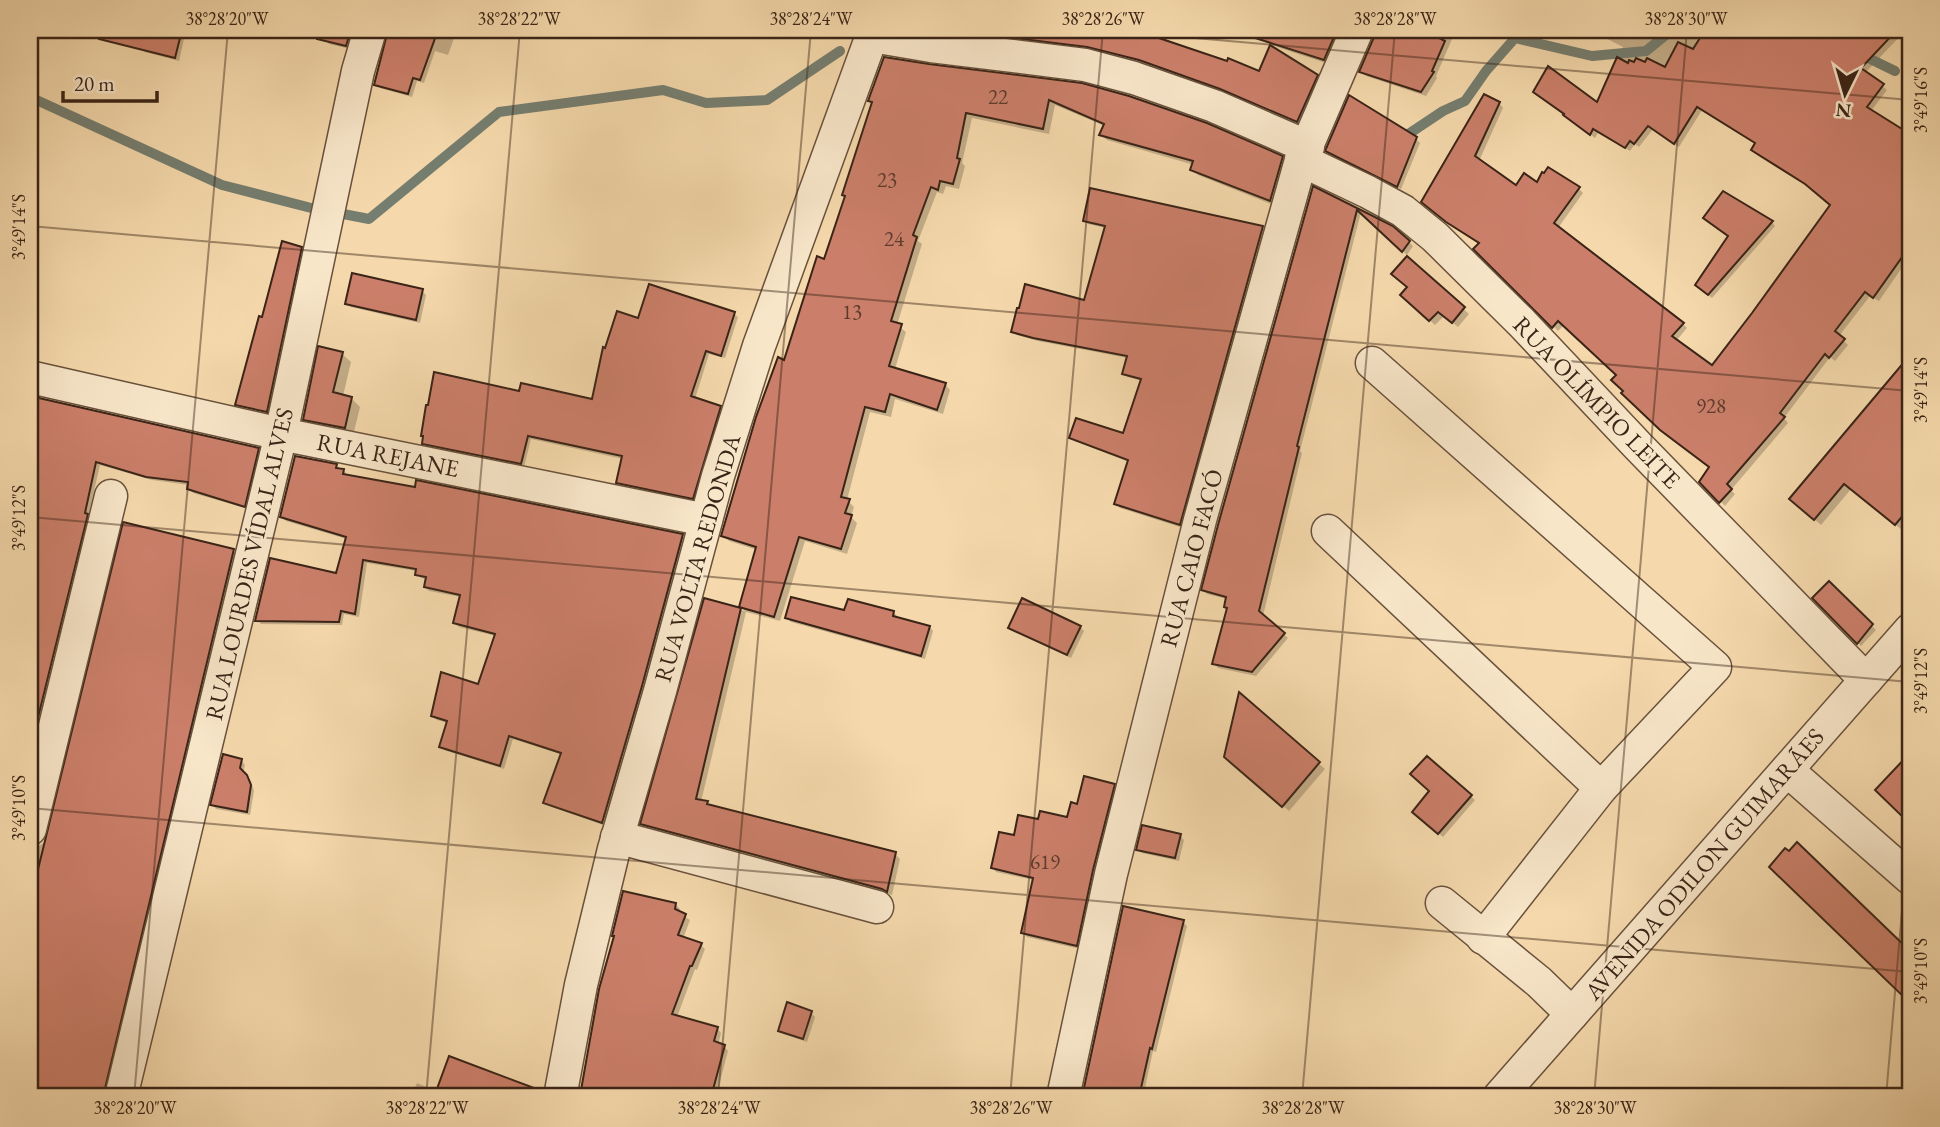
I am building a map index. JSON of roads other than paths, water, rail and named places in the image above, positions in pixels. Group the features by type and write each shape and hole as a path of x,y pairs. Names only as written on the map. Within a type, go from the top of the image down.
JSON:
{"street":[{"name":"RUA LOURDES VÍDAL ALVES","path":"121,1097 281,434 358,71 370,30"},
{"name":"RUA CAIO FACÓ","path":"1063,1097 1111,874 1174,620 1234,395 1305,153 1357,30"},
{"name":"RUA OLÍMPIO LEITE","path":"873,33 931,46 1085,65 1134,78 1214,106 1305,153 1403,211 1435,237 1521,322 1866,680"},
{"name":"RUA VOLTA REDONDA","path":"560,1097 581,985 617,837 706,520 760,345 873,33"},
{"path":"1372,362 1715,667 1601,788 1483,938"},
{"name":"RUA REJANE","path":"30,377 281,434 706,520"},
{"path":"31,816 111,496"},
{"path":"1328,531 1601,788"},
{"name":"AVENIDA ODILON GUIMARÃES","path":"1499,1097 1866,680 1900,663 1910,630"},
{"path":"1787,770 1910,878"},
{"path":"617,837 877,907"},
{"path":"1442,903 1539,982 1572,1014"}],"waterway":[{"path":"1401,139 1443,111 1465,101 1486,71 1515,38 1592,56 1646,51 1672,30"},
{"path":"338,213 369,219 499,112 663,90 706,103 767,100 840,51"},
{"path":"1858,53 1895,71"},
{"path":"30,97 222,185 319,210"}]}
